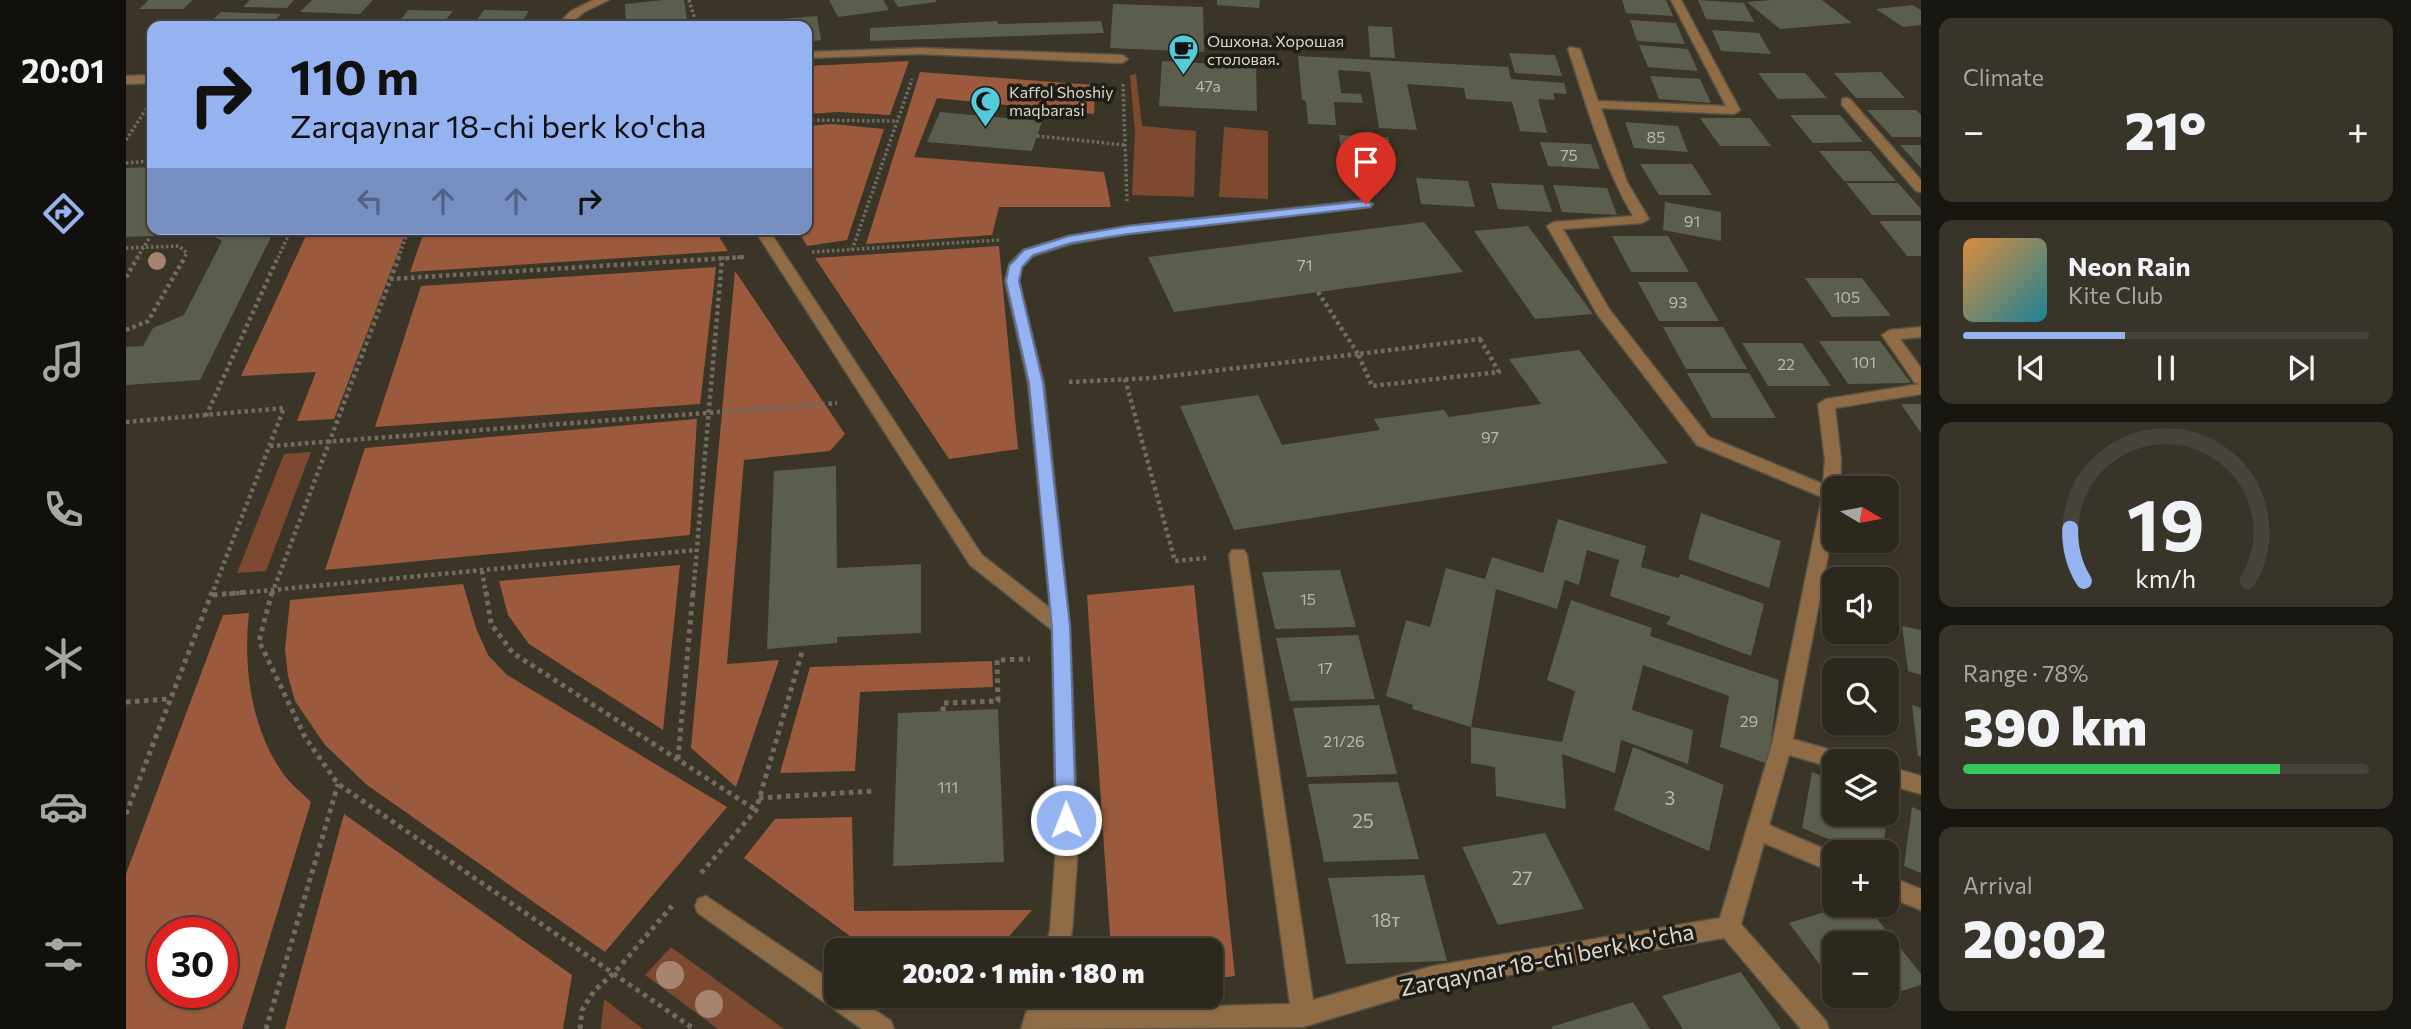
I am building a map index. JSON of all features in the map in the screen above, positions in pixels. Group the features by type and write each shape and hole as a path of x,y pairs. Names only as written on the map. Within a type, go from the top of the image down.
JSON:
{"street":[{"path":"565,21 578,11 604,0"},
{"path":"1591,104 1734,110 1676,0"},
{"path":"1574,49 1620,181 1643,219 1554,226 1602,311 1703,441 1822,490"},
{"path":"812,55 920,51 1122,59"},
{"path":"129,80 147,69"},
{"path":"129,80 147,79"},
{"path":"1846,102 1921,188"},
{"path":"1058,938 1067,847 1061,627 1036,383 1012,281 1015,266 1028,253 1058,242 1128,230 1366,204"},
{"path":"765,235 976,560 1061,627"},
{"path":"1921,332 1890,335 1921,379"},
{"path":"1832,476 1833,460 1826,404 1921,390"},
{"path":"1817,1029 1730,927 1782,744 1822,540"},
{"path":"1238,555 1303,1015"},
{"path":"1782,744 1822,756"},
{"path":"1899,779 1921,785"},
{"path":"1759,831 1822,858"},
{"path":"1899,891 1921,900"},
{"path":"706,906 882,1029"},
{"name":"Zarqaynar 18-chi berk ko'cha","path":"1040,1008 1035,1025 1303,1015 1433,977 1730,927"}],"path":[{"path":"689,0 695,21"},
{"path":"852,250 920,51"},
{"path":"1122,59 1128,230"},
{"path":"126,140 147,108"},
{"path":"812,120 898,121"},
{"path":"1037,136 1125,145"},
{"path":"126,163 147,162"},
{"path":"205,417 288,235"},
{"path":"408,235 273,589 259,641 305,737 338,784 615,972 694,1029"},
{"path":"126,277 150,237"},
{"path":"390,279 1002,240 1028,253"},
{"path":"126,248 179,246 187,253 148,321 126,330"},
{"path":"678,759 722,259"},
{"path":"1036,383 1125,379 1357,354 1480,339 1499,372 1372,386 1357,354 1318,292"},
{"path":"1125,379 1175,561 1238,555"},
{"path":"270,446 873,400"},
{"path":"126,422 284,408 126,814"},
{"path":"213,595 696,550"},
{"path":"482,571 491,624 513,653 756,810"},
{"path":"693,882 756,810 802,652"},
{"path":"943,711 943,703 998,701 997,660 1062,658"},
{"path":"126,702 170,699"},
{"path":"266,1029 338,784"},
{"path":"759,798 874,791"},
{"path":"580,1029 582,1010 594,991 615,972 675,902"}],"shaded area":[{"path":"909,61 890,115 839,112 812,114 812,66"},
{"path":"920,72 1095,85 1094,114 937,98 914,157 1104,172 1111,207 999,207 992,235 866,244"},
{"path":"1136,74 1142,126 1196,131 1194,197 1132,195 1135,133 1130,75"},
{"path":"832,124 884,129 847,240 807,246 801,235 812,235 812,126"},
{"path":"1224,127 1268,131 1268,199 1219,197"},
{"path":"306,235 405,235 334,419 297,421 316,372 241,376"},
{"path":"423,235 718,235 728,251 410,272"},
{"path":"999,246 1018,449 949,459 815,258"},
{"path":"716,267 700,404 375,427 421,286"},
{"path":"735,271 845,434 830,451 744,460 727,664 779,660 736,787 691,748"},
{"path":"697,419 690,535 325,570 365,448"},
{"path":"311,452 266,571 237,573 284,454"},
{"path":"680,565 663,730 529,644 508,615 499,581"},
{"path":"463,584 476,628 488,655 507,675 727,807 605,952 367,785 325,745 295,701 285,650 290,600"},
{"path":"1194,585 1235,976 1223,978 1223,938 1110,938 1087,595"},
{"path":"249,613 247,655 257,718 273,757 284,775 311,802 242,1029 126,1029 126,874 223,615"},
{"path":"992,661 993,687 860,692 855,771 780,773 810,667"},
{"path":"344,814 572,975 563,1029 285,1029"},
{"path":"852,817 854,911 1032,910 1008,938 853,938 744,858 775,819"},
{"path":"671,947 784,1029 718,1029 645,975"},
{"path":"604,999 643,1029 601,1029"}],"building":[{"path":"149,0 193,0 183,9 139,9"},
{"path":"250,0 294,0 287,8 243,7"},
{"path":"312,0 373,0 360,14 300,12"},
{"path":"684,0 687,21 626,21 625,4"},
{"path":"829,0 883,0 889,10 838,17"},
{"path":"894,0 936,0 936,2 898,7"},
{"path":"1217,0 1260,0 1259,8 1217,5"},
{"path":"1622,0 1666,0 1673,16 1626,13"},
{"path":"1698,0 1744,3 1754,22 1706,19"},
{"path":"1822,0 1852,23 1780,29 1747,2"},
{"path":"1113,4 1203,7 1204,52 1110,48"},
{"path":"1913,5 1921,10 1921,25 1903,27 1876,9"},
{"path":"408,10 453,11 445,21 400,21"},
{"path":"484,10 529,11 522,21 476,21"},
{"path":"221,12 281,14 274,21 211,21"},
{"path":"817,16 821,40 812,41 812,21 757,21"},
{"path":"1630,20 1676,23 1685,44 1637,41"},
{"path":"997,21 998,24 1101,21 1104,33 870,41 870,28"},
{"path":"1368,26 1392,27 1395,58 1370,57"},
{"path":"1712,30 1759,33 1771,54 1721,51"},
{"path":"1639,45 1688,49 1698,71 1648,67"},
{"path":"1509,53 1555,55 1562,76 1515,73"},
{"path":"1298,56 1508,67 1511,79 1564,83 1567,94 1553,93 1555,100 1538,99 1547,133 1520,131 1512,102 1466,99 1464,88 1407,84 1417,130 1379,128 1370,72 1338,70 1341,93 1361,94 1363,103 1334,102 1336,125 1308,124 1306,101 1302,100"},
{"path":"1162,61 1256,66 1257,111 1159,106"},
{"path":"1881,72 1905,98 1856,98 1834,73"},
{"path":"1758,73 1805,73 1827,98 1778,99"},
{"path":"1650,76 1700,79 1711,103 1659,99"},
{"path":"1867,110 1916,110 1921,115 1921,137 1892,137"},
{"name":"Kaffol Shoshiy maqbarasi","path":"940,112 1042,121 1032,151 927,142"},
{"path":"1790,115 1840,115 1863,142 1813,143"},
{"path":"1700,118 1750,118 1771,146 1720,146"},
{"path":"1625,122 1678,126 1688,152 1634,148"},
{"path":"1339,135 1388,137 1393,162 1342,159"},
{"path":"1540,142 1591,144 1600,169 1548,166"},
{"path":"1900,145 1921,145 1921,168"},
{"path":"1819,151 1870,151 1896,181 1844,181"},
{"path":"1640,164 1692,164 1712,195 1659,195"},
{"path":"147,167 147,235 181,235 126,237 126,168"},
{"path":"1416,178 1468,181 1475,207 1421,204"},
{"path":"1491,183 1543,185 1552,212 1498,209"},
{"path":"1846,183 1898,183 1921,209 1921,215 1872,215"},
{"path":"1553,185 1607,188 1617,215 1562,212"},
{"path":"1665,202 1721,212 1721,241 1663,230"},
{"path":"1879,221 1921,221 1921,256 1907,256"},
{"path":"1424,222 1463,272 1174,312 1148,257"},
{"path":"1528,226 1593,314 1535,319 1474,231"},
{"path":"210,235 272,235 200,380 126,385 126,347 143,346 153,328 184,315 222,241"},
{"path":"1612,236 1668,236 1689,272 1631,272"},
{"path":"1805,278 1862,278 1891,316 1832,317"},
{"path":"1638,282 1696,282 1719,321 1659,321"},
{"path":"1663,327 1723,327 1747,369 1686,369"},
{"path":"1819,341 1880,341 1911,383 1848,384"},
{"path":"1742,343 1802,343 1831,386 1768,386"},
{"path":"1579,350 1668,463 1234,530 1180,406 1258,395 1282,445 1380,430 1374,419 1444,410 1449,417 1541,404 1509,359"},
{"path":"1687,373 1749,373 1776,418 1712,418"},
{"path":"1901,404 1921,404 1921,433"},
{"path":"836,466 837,568 921,564 921,633 837,637 837,643 767,649 774,471"},
{"path":"1701,513 1781,541 1769,588 1688,559"},
{"path":"1558,519 1646,546 1641,567 1678,578 1681,574 1764,604 1751,656 1666,624 1671,617 1610,596 1619,560 1587,550 1579,585 1565,580 1557,609 1496,589 1471,727 1412,709 1413,705 1386,696 1406,620 1430,627 1446,568 1485,579 1492,557 1543,573"},
{"path":"1340,570 1356,627 1275,629 1262,572"},
{"path":"1571,600 1652,628 1650,636 1779,680 1768,764 1720,747 1729,696 1643,665 1632,710 1693,730 1688,764 1621,740 1615,773 1562,754 1566,809 1496,796 1495,767 1471,763 1471,727 1562,742 1575,691 1547,680"},
{"path":"1902,626 1921,630 1921,675 1908,671"},
{"path":"1358,635 1375,699 1290,701 1276,638"},
{"path":"1379,705 1397,774 1307,777 1293,708"},
{"path":"1912,705 1921,708 1921,757 1918,756"},
{"path":"998,709 1004,862 893,866 898,713"},
{"path":"1633,747 1724,785 1709,851 1614,810"},
{"path":"1812,772 1822,776 1822,826 1886,826 1884,840 1831,840 1802,828"},
{"path":"1398,782 1419,859 1324,862 1308,784"},
{"path":"1912,807 1921,811 1921,873 1904,866"},
{"path":"1545,833 1584,909 1498,925 1462,847"},
{"path":"1424,875 1447,961 1346,964 1328,878"},
{"path":"1822,913 1822,917 1876,917 1887,931 1822,931 1822,968 1789,923"},
{"path":"1899,946 1921,974 1921,985 1899,992"},
{"path":"1741,972 1781,1029 1683,1029 1662,996"},
{"path":"1633,1002 1650,1029 1551,1027"}],"place":[{"name":"Ошхона. Хорошая столовая.","path":"1184,77"},
{"name":"Kaffol Shoshiy maqbarasi","path":"986,128"}],"route":[{"path":"1066,820 1061,627 1036,383 1012,281 1015,266 1028,253 1047,244 1069,240 1128,230 1366,204"}]}
